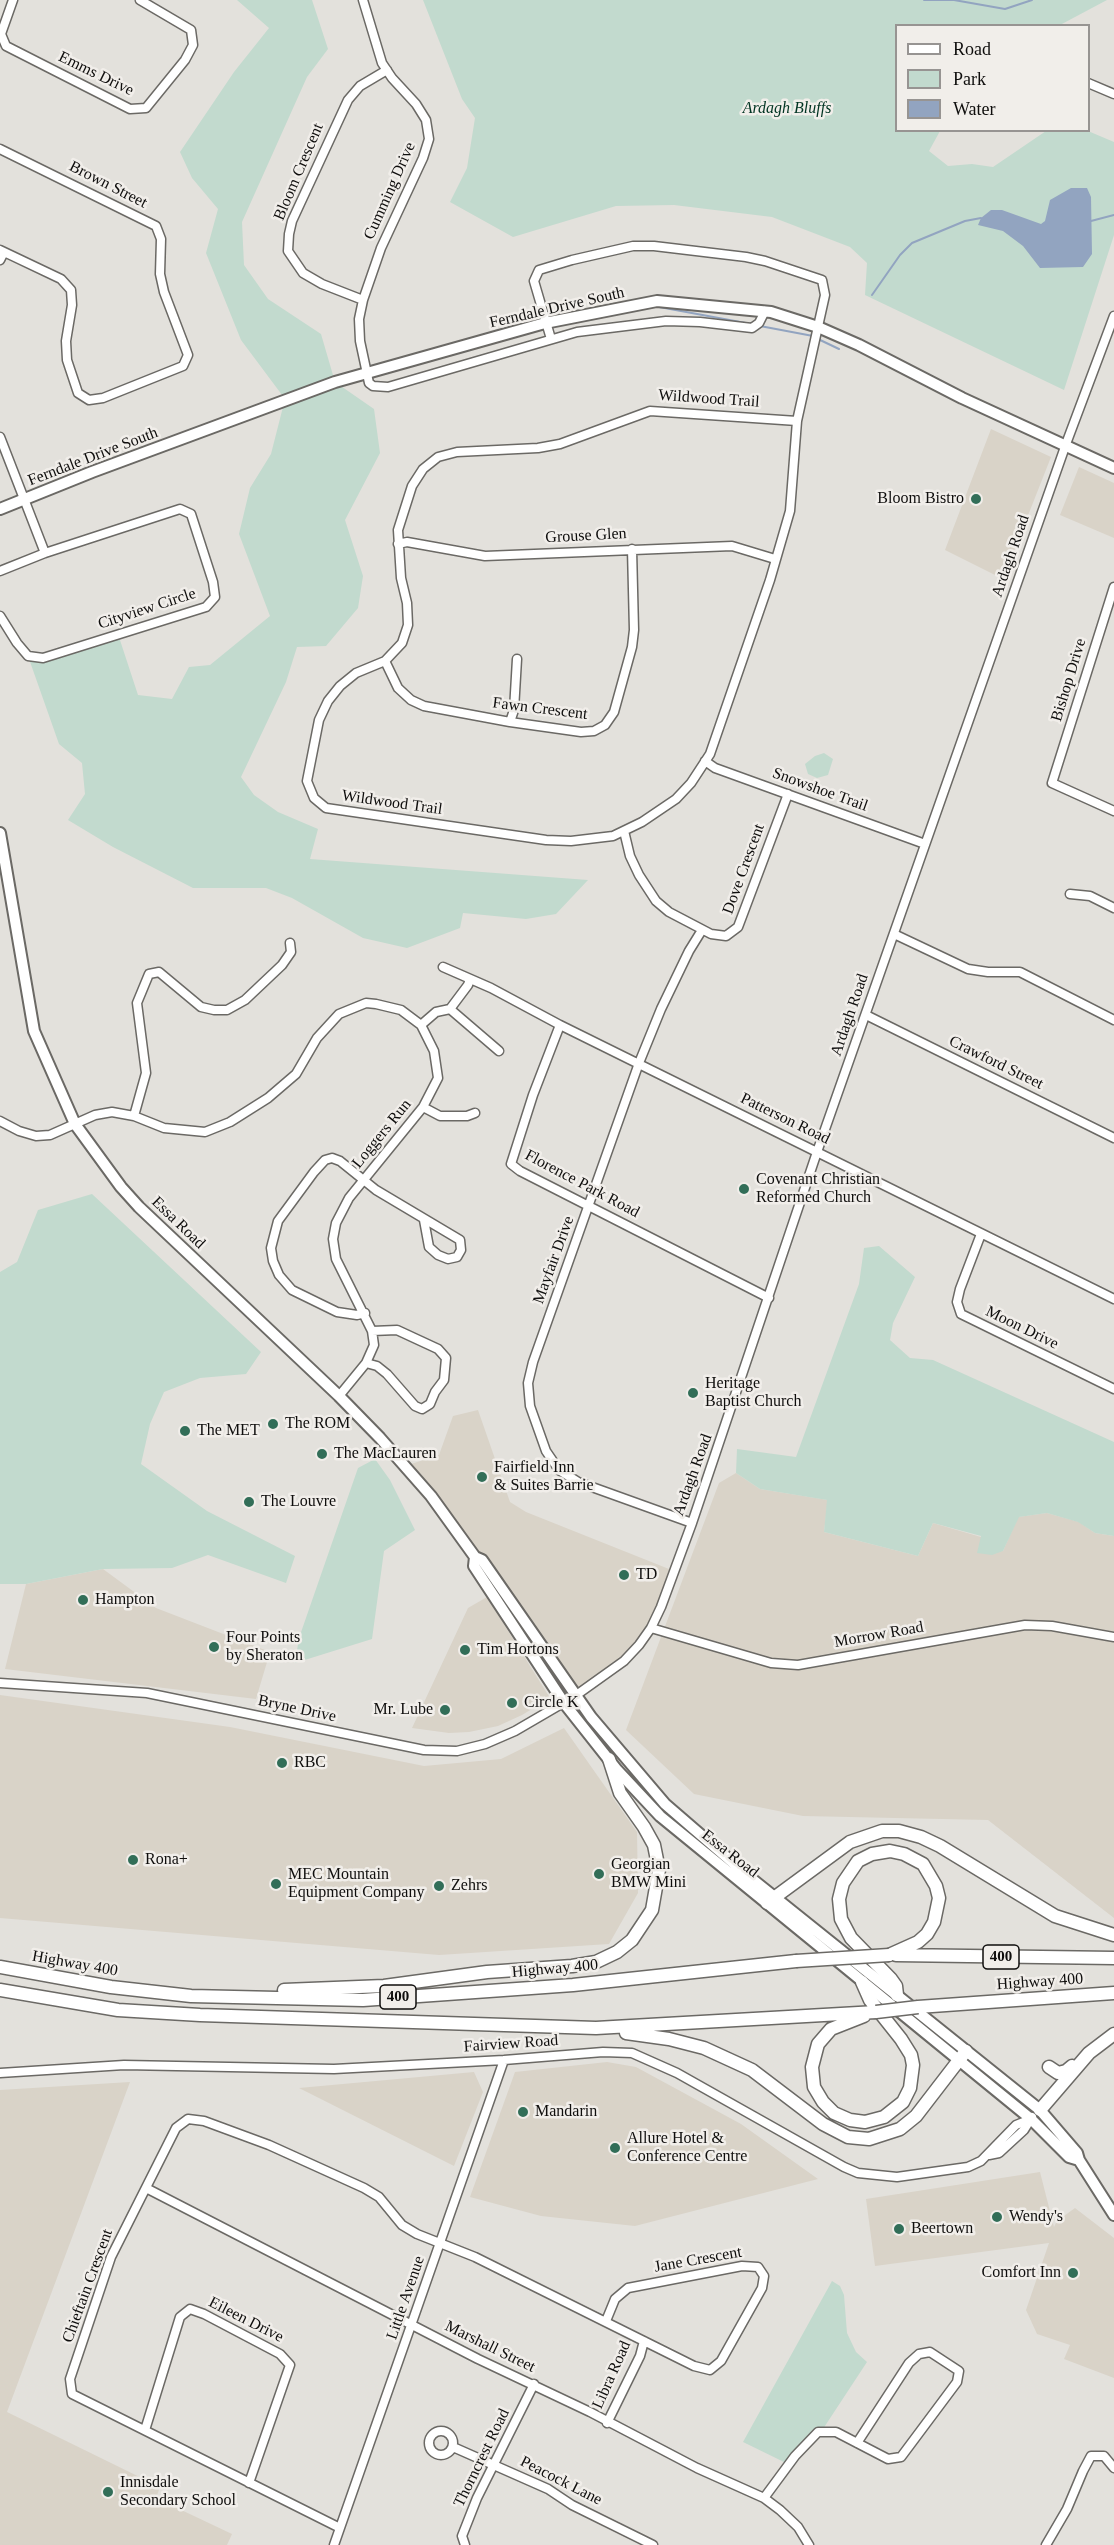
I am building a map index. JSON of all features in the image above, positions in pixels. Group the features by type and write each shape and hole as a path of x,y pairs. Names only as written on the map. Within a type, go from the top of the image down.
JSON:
{"highway":[{"path":"226,1997 245,1993 384,1986 488,1972 572,1966 596,1962 617,1952 632,1940 645,1924 652,1910 660,1870 654,1845 620,1793 609,1759"},
{"path":"771,1900 850,1842 882,1831 899,1831 921,1837 940,1846 1055,1916 1114,1935"},
{"path":"889,1955 906,1949 927,1934 934,1922 939,1898 936,1886 923,1864 904,1854 890,1851 872,1854 858,1861 843,1882 838,1899 842,1918 851,1938 891,1979 896,1986 897,1995"},
{"name":"Highway 400","path":"0,1967 111,1988 191,1996 363,2000 573,1984 796,1961 889,1955 1114,1959"},
{"path":"862,1982 870,2001 911,2055 913,2075 903,2102 895,2111 884,2117 865,2122 850,2120 834,2113 823,2102 814,2087 813,2056 818,2044 831,2029 876,2012"},
{"name":"Highway 400","path":"0,1990 118,2010 200,2015 596,2028 876,2012 1114,1993"},
{"path":"596,2028 669,2039 704,2048 752,2070 823,2124 848,2138 869,2139 900,2129 916,2116 963,2056"},
{"path":"1035,2115 1089,2053 1114,2034"},
{"path":"1049,2067 1058,2073 1063,2073 1080,2057 1089,2053"}],"main road":[{"name":"Ferndale Drive South","path":"0,509 306,392 366,373 545,323 657,301 765,311 818,327 860,345 962,398 1114,468"},
{"name":"Essa Road","path":"0,833 34,1031 75,1124 139,1207 339,1396 380,1438 431,1496 475,1557 482,1560 575,1696 665,1804 862,1982 963,2056 1035,2115"},
{"name":"Essa Road","path":"475,1557 474,1566 564,1703 609,1759 669,1824 897,1995 963,2056 978,2060 1077,2153 1079,2160 1114,2215"}],"street":[{"name":"Emms Drive","path":"14,0 1,34 6,46 130,109 146,108 193,45 191,30 140,0"},
{"name":"Cumming Drive","path":"363,0 382,63 416,104 426,120 429,139 423,158 381,248 363,300 359,320 366,373"},
{"name":"Bloom Crescent","path":"363,300 322,284 303,273 288,251 289,234 293,220 348,100 360,86 387,70"},
{"path":"1090,83 1114,94"},
{"name":"Brown Street","path":"0,148 156,226 161,239 160,274 164,292 188,355 183,366 103,398 88,400 78,393 67,360 66,341 72,305 71,290 61,279 2,254"},
{"name":"Wildwood Trail","path":"545,323 534,281 539,270 633,246 654,246 746,257 822,280 825,295 797,421 790,511 770,580 710,754 691,783 676,799 642,822 613,836 572,841 546,840 326,808 314,798 307,781 319,720 328,701 340,686 356,673 385,661 402,643 408,624 398,530 412,486 423,469 438,457 457,452 538,448 560,444 650,411 797,421"},
{"path":"366,373 369,383 373,386 388,387 577,332 645,322 700,322 752,328 757,326 765,311"},
{"name":"Ardagh Road","path":"575,1696 639,1646 661,1607 692,1523 817,1152 925,844 1066,444 1114,316"},
{"path":"545,323 551,339"},
{"path":"1,440 45,553"},
{"name":"Cityview Circle","path":"0,571 45,553 180,509 190,514 213,582 215,597 206,607 42,658 28,656 17,644 0,616"},
{"name":"Grouse Glen","path":"398,544 407,542 485,556 732,546 775,560"},
{"name":"Fawn Crescent","path":"385,661 398,688 418,703 467,716 581,732 594,731 605,725 614,712 632,647 634,630 632,549"},
{"name":"Bishop Drive","path":"1114,587 1052,783 1114,811"},
{"path":"510,722 514,710 517,659"},
{"name":"Snowshoe Trail","path":"705,761 715,768 925,844"},
{"name":"Dove Crescent","path":"624,831 630,856 656,901 669,912 702,930 726,936 738,927 788,794"},
{"path":"1070,894 1090,896 1114,908"},
{"name":"Mayfair Drive","path":"692,1523 578,1482 559,1470 546,1451 530,1406 528,1383 533,1362 589,1206 604,1157 639,1063 666,999 702,930"},
{"path":"894,934 968,969 988,972 1020,972 1114,1020"},
{"path":"134,1116 146,1073 137,1003 150,974 159,972 201,1006 214,1010 227,1010 245,999 282,965 291,952 290,943"},
{"name":"Patterson Road","path":"443,967 1114,1299"},
{"path":"0,1121 19,1131 36,1136 50,1135 103,1113 134,1116 164,1128 205,1132 230,1122 268,1098 296,1074 317,1038 339,1014 366,1003 401,1010 421,1025 436,1012 450,1009 470,979"},
{"path":"450,1009 499,1051"},
{"name":"Crawford Street","path":"866,1015 1114,1138"},
{"name":"Loggers Run","path":"372,1331 336,1259 333,1239 340,1212 423,1107 438,1078 434,1051 421,1025"},
{"name":"Florence Park Road","path":"560,1025 532,1095 511,1164 520,1172 769,1298"},
{"path":"423,1107 440,1116 467,1116 475,1113"},
{"path":"365,1313 357,1315 337,1312 292,1290 279,1275 271,1248 278,1221 325,1160 332,1158 340,1161 424,1220 460,1240 461,1250 457,1257 448,1259 438,1255 429,1247 424,1220"},
{"name":"Moon Drive","path":"981,1234 960,1289 957,1302 962,1314 1114,1389"},
{"path":"339,1396 366,1363 374,1345 372,1331 396,1330 438,1349 446,1358 444,1380 430,1404 422,1409 415,1406 387,1374 377,1366 366,1363"},
{"name":"Morrow Road","path":"651,1628 771,1663 798,1665 1025,1625 1052,1626 1114,1637"},
{"name":"Bryne Drive","path":"0,1683 147,1693 424,1750 457,1751 485,1744 515,1731 575,1696"},
{"name":"Fairview Road","path":"0,2073 124,2065 334,2069 603,2052 632,2053 677,2073 844,2167 858,2173 897,2177 968,2167 989,2155 991,2150 1016,2125 1035,2115"},
{"name":"Little Avenue","path":"334,2545 504,2060"},
{"name":"Chieftain Crescent","path":"340,2528 72,2394 70,2379 111,2257 176,2128 188,2119 204,2121 269,2145 364,2188 379,2197 402,2225 417,2234 441,2243"},
{"name":"Marshall Street","path":"146,2188 478,2359 534,2384 697,2468 764,2498 798,2528 809,2545"},
{"name":"Jane Crescent","path":"441,2243 606,2321 694,2366 710,2370 721,2361 762,2288 765,2276 758,2267 742,2265 628,2288 615,2299 606,2321"},
{"name":"Eileen Drive","path":"145,2430 180,2317 190,2309 204,2314 280,2354 290,2365 249,2483"},
{"name":"Libra Road","path":"607,2423 644,2341"},
{"path":"764,2498 795,2456 818,2432 836,2432 857,2443 888,2459 901,2457 957,2382 959,2371 930,2352 919,2354 909,2363 857,2443"},
{"name":"Thorncrest Road","path":"465,2545 462,2536 477,2498 534,2384"},
{"name":"Peacock Lane","path":"453,2446 548,2489 572,2505 653,2545"},
{"path":"1046,2545 1067,2509 1091,2456 1104,2456 1114,2468"}],"shaded area":[{"path":"991,429 1051,457 1003,579 945,550"},
{"path":"1079,467 1114,483 1114,538 1060,515"},
{"path":"478,1410 510,1502 526,1512 674,1571 639,1645 575,1696 561,1688 475,1557 405,1466 439,1455 453,1416"},
{"path":"736,1473 760,1489 828,1500 824,1532 918,1556 933,1523 981,1537 1003,1551 1018,1517 1047,1513 1079,1522 1095,1533 1114,1536 1114,1918 988,1820 803,1816 694,1794 626,1730 719,1483"},
{"path":"103,1569 156,1608 270,1652 256,1699 5,1669 26,1584"},
{"path":"487,1597 550,1698 498,1726 469,1732 449,1733 412,1728 468,1608"},
{"path":"0,1695 230,1727 424,1766 501,1759 564,1728 637,1832 638,1893 609,1944 439,1955 0,1918"},
{"path":"607,2062 636,2067 741,2124 818,2179 635,2226 541,2216 470,2197 515,2072"},
{"path":"474,2072 483,2092 454,2166 299,2088"},
{"path":"130,2082 7,2412 160,2487 156,2498 232,2534 227,2545 0,2545 0,2090"},
{"path":"1040,2172 1054,2227 1057,2221 1075,2208 1114,2238 1114,2378 1064,2359 1070,2345 1037,2334 1026,2310 1049,2243 875,2266 866,2199"}],"green space":[{"path":"237,0 312,0 328,49 307,77 242,222 244,265 268,299 321,334 335,382 374,409 380,453 345,520 363,576 358,608 326,646 297,647 286,682 241,777 254,795 278,812 318,829 310,859 588,880 556,914 526,919 463,913 460,928 407,948 363,938 292,898 266,888 193,888 113,847 68,820 85,794 82,763 59,744 28,656 43,658 118,634 138,695 172,699 189,667 210,665 270,616 239,534 250,488 271,454 285,399 241,340 206,253 218,209 192,178 180,152 234,72 269,28"},
{"name":"Ardagh Bluffs","path":"423,0 1107,0 1062,24 895,24 895,132 939,132 929,151 948,166 972,164 993,167 1045,132 1090,132 1114,142 1114,235 1064,390 865,295 867,263 850,247 772,217 674,205 616,206 513,237 450,202 467,168 475,118 462,99"},
{"path":"824,753 833,759 828,775 817,778 808,774 805,764 815,756"},
{"path":"92,1194 261,1352 246,1374 200,1378 164,1392 150,1424 141,1464 207,1511 295,1556 286,1583 208,1555 172,1568 103,1569 26,1584 0,1584 0,1272 17,1262 38,1210"},
{"path":"879,1246 915,1277 893,1323 890,1340 910,1358 933,1360 1114,1442 1114,1536 1095,1533 1078,1522 1047,1513 1019,1517 1003,1551 992,1555 977,1553 981,1536 933,1523 918,1556 824,1532 827,1500 760,1489 736,1473 737,1449 796,1457 859,1284 864,1248"},
{"path":"375,1459 390,1480 415,1530 384,1551 372,1639 295,1663 299,1638 358,1468"},
{"path":"832,2281 840,2286 844,2295 847,2333 856,2352 867,2362 821,2432 786,2463 743,2442"}],"water":[{"path":"1071,188 1087,188 1091,197 1092,254 1083,267 1040,268 1023,246 1003,231 978,225 981,218 991,210 1002,210 1041,224 1045,221 1050,200"}],"waterway":[{"path":"924,0 954,0 1005,9 1032,0"},
{"path":"1091,221 1114,215"},
{"path":"872,295 900,255 912,243 965,221 981,218"},
{"path":"654,306 751,324"},
{"path":"760,326 813,336"},
{"path":"818,339 839,349"}],"place":[{"name":"Bloom Bistro","path":"976,499"},
{"name":"Covenant Christian Reformed Church","path":"744,1189"},
{"name":"Heritage Baptist Church","path":"693,1393"},
{"name":"The ROM","path":"273,1424"},
{"name":"The MET","path":"185,1431"},
{"name":"The MacLauren","path":"322,1454"},
{"name":"Fairfield Inn & Suites Barrie","path":"482,1477"},
{"name":"The Louvre","path":"249,1502"},
{"name":"TD","path":"624,1575"},
{"name":"Hampton","path":"83,1600"},
{"name":"Four Points by Sheraton","path":"214,1647"},
{"name":"Tim Hortons","path":"465,1650"},
{"name":"Circle K","path":"512,1703"},
{"name":"Mr. Lube","path":"445,1710"},
{"name":"RBC","path":"282,1763"},
{"name":"Rona+","path":"133,1860"},
{"name":"Georgian BMW Mini","path":"599,1874"},
{"name":"MEC Mountain Equipment Company","path":"276,1884"},
{"name":"Zehrs","path":"439,1886"},
{"name":"Mandarin","path":"523,2112"},
{"name":"Allure Hotel & Conference Centre","path":"615,2148"},
{"name":"Wendy's","path":"997,2217"},
{"name":"Beertown","path":"899,2229"},
{"name":"Comfort Inn","path":"1073,2273"},
{"name":"Innisdale Secondary School","path":"108,2492"}]}
